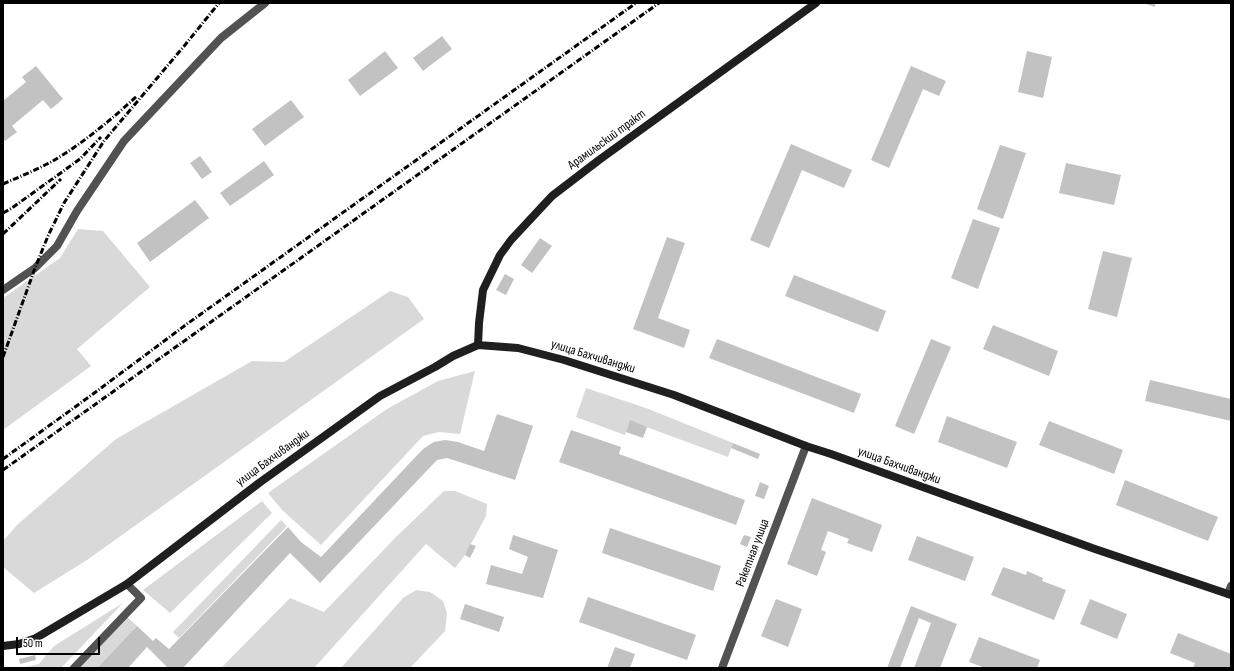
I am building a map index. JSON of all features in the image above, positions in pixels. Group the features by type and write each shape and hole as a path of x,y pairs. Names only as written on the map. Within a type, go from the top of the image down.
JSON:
{"main road":[{"name":"Арамильский тракт","path":"478,345 478,323 483,290 500,255 510,240 552,196 816,3"},
{"name":"улица Бахчиванджи","path":"3,646 19,644 36,638 127,584 259,483 380,396 453,356 478,345 518,348 564,360 674,395 806,446 936,491 1095,549 1230,592"}],"street":[{"path":"3,290 35,268 57,246 77,211 124,141 222,38 265,3"},
{"name":"Ракетная улица","path":"722,668 806,446"},
{"path":"74,668 141,598 127,584"}],"shaded area":[{"path":"78,229 103,231 150,287 77,349 91,366 3,430 3,298 60,258"},
{"path":"390,291 408,297 424,319 87,560 34,593 3,567 3,541 17,525 116,439 252,361 284,362"},
{"path":"475,371 460,434 439,432 423,436 321,545 282,510 268,493 387,409 438,381"},
{"path":"586,388 646,408 733,443 728,457 630,421 625,435 576,417"},
{"path":"444,491 455,491 487,504 486,516 465,555 455,568 426,544 314,668 221,668 290,598 324,612 396,537"},
{"path":"262,501 272,513 170,613 143,590"},
{"path":"281,520 287,526 179,638 173,632"},
{"path":"416,590 430,592 443,601 447,613 445,631 410,668 341,668 403,598"},
{"path":"123,603 61,668 22,668 39,664 54,646"},
{"path":"126,616 137,626 97,668 77,668"}],"building":[{"path":"1143,3 1155,3 1155,7"},
{"path":"442,36 452,49 423,71 413,58"},
{"path":"385,51 398,68 360,96 348,80"},
{"path":"1027,51 1052,57 1043,98 1018,92"},
{"path":"36,66 63,99 51,109 43,100 12,126 17,132 5,141 3,138 3,101 26,82 22,77"},
{"path":"911,66 946,81 939,96 923,89 889,168 871,160"},
{"path":"291,100 304,117 265,146 252,129"},
{"path":"791,144 852,170 844,188 802,170 769,248 750,240"},
{"path":"1000,145 1026,153 1003,219 977,209"},
{"path":"200,156 212,172 202,179 190,163"},
{"path":"264,161 274,175 230,206 220,193"},
{"path":"1066,163 1121,175 1114,205 1059,193"},
{"path":"195,200 209,218 150,262 137,243"},
{"path":"973,219 1000,228 978,289 951,278"},
{"path":"667,237 685,243 658,318 690,330 684,348 633,329"},
{"path":"540,238 552,246 532,273 521,265"},
{"path":"1103,251 1132,258 1117,317 1088,309"},
{"path":"505,274 514,279 506,295 496,290"},
{"path":"794,275 886,311 878,332 785,296"},
{"path":"993,325 1058,351 1049,376 983,349"},
{"path":"717,339 861,394 854,413 709,358"},
{"path":"931,339 951,347 914,434 895,426"},
{"path":"1150,380 1231,399 1231,421 1145,401"},
{"path":"497,414 533,426 515,480 447,458 437,460 320,583 290,553 183,668 168,668 147,647 128,668 97,668 137,626 153,641 156,638 169,649 288,527 301,542 321,557 423,449 434,442 445,440 458,442 484,451"},
{"path":"947,416 1017,442 1007,468 938,442"},
{"path":"630,420 647,427 643,438 626,432"},
{"path":"1049,421 1123,450 1114,474 1039,445"},
{"path":"571,430 621,447 619,454 745,500 736,525 559,462"},
{"path":"733,443 760,454 758,459 731,448"},
{"path":"1125,480 1218,517 1208,541 1116,505"},
{"path":"760,482 769,486 764,499 755,496"},
{"path":"812,498 882,525 872,552 847,543 849,539 828,531 821,550 826,552 817,576 787,564"},
{"path":"610,528 721,566 713,591 602,553"},
{"path":"513,535 558,550 543,598 486,584 491,565 522,574 528,557 509,549"},
{"path":"744,535 751,537 747,547 740,544"},
{"path":"917,536 974,557 965,581 908,560"},
{"path":"470,544 476,546 470,558 465,555"},
{"path":"1003,567 1026,575 1027,571 1043,578 1042,581 1066,590 1054,620 991,595"},
{"path":"588,597 696,635 687,660 579,622"},
{"path":"776,599 802,609 788,647 761,636"},
{"path":"1090,599 1127,614 1117,639 1080,624"},
{"path":"465,604 504,617 499,632 460,619"},
{"path":"911,606 957,624 940,668 914,668 931,623 919,618 900,668 887,668"},
{"path":"1178,633 1231,654 1231,668 1193,668 1195,663 1170,653"},
{"path":"979,637 1040,660 1037,668 985,668 969,662"},
{"path":"615,647 635,654 630,668 607,668"},
{"path":"35,655 36,660 20,664 19,659"}],"railway":[{"path":"3,357 35,268 64,203 104,141 219,3"},
{"path":"3,459 187,324 636,3"},
{"path":"3,470 659,3"},
{"path":"3,184 51,162 74,148 137,96"},
{"path":"3,213 80,159 101,137"},
{"path":"3,234 61,179"}]}
